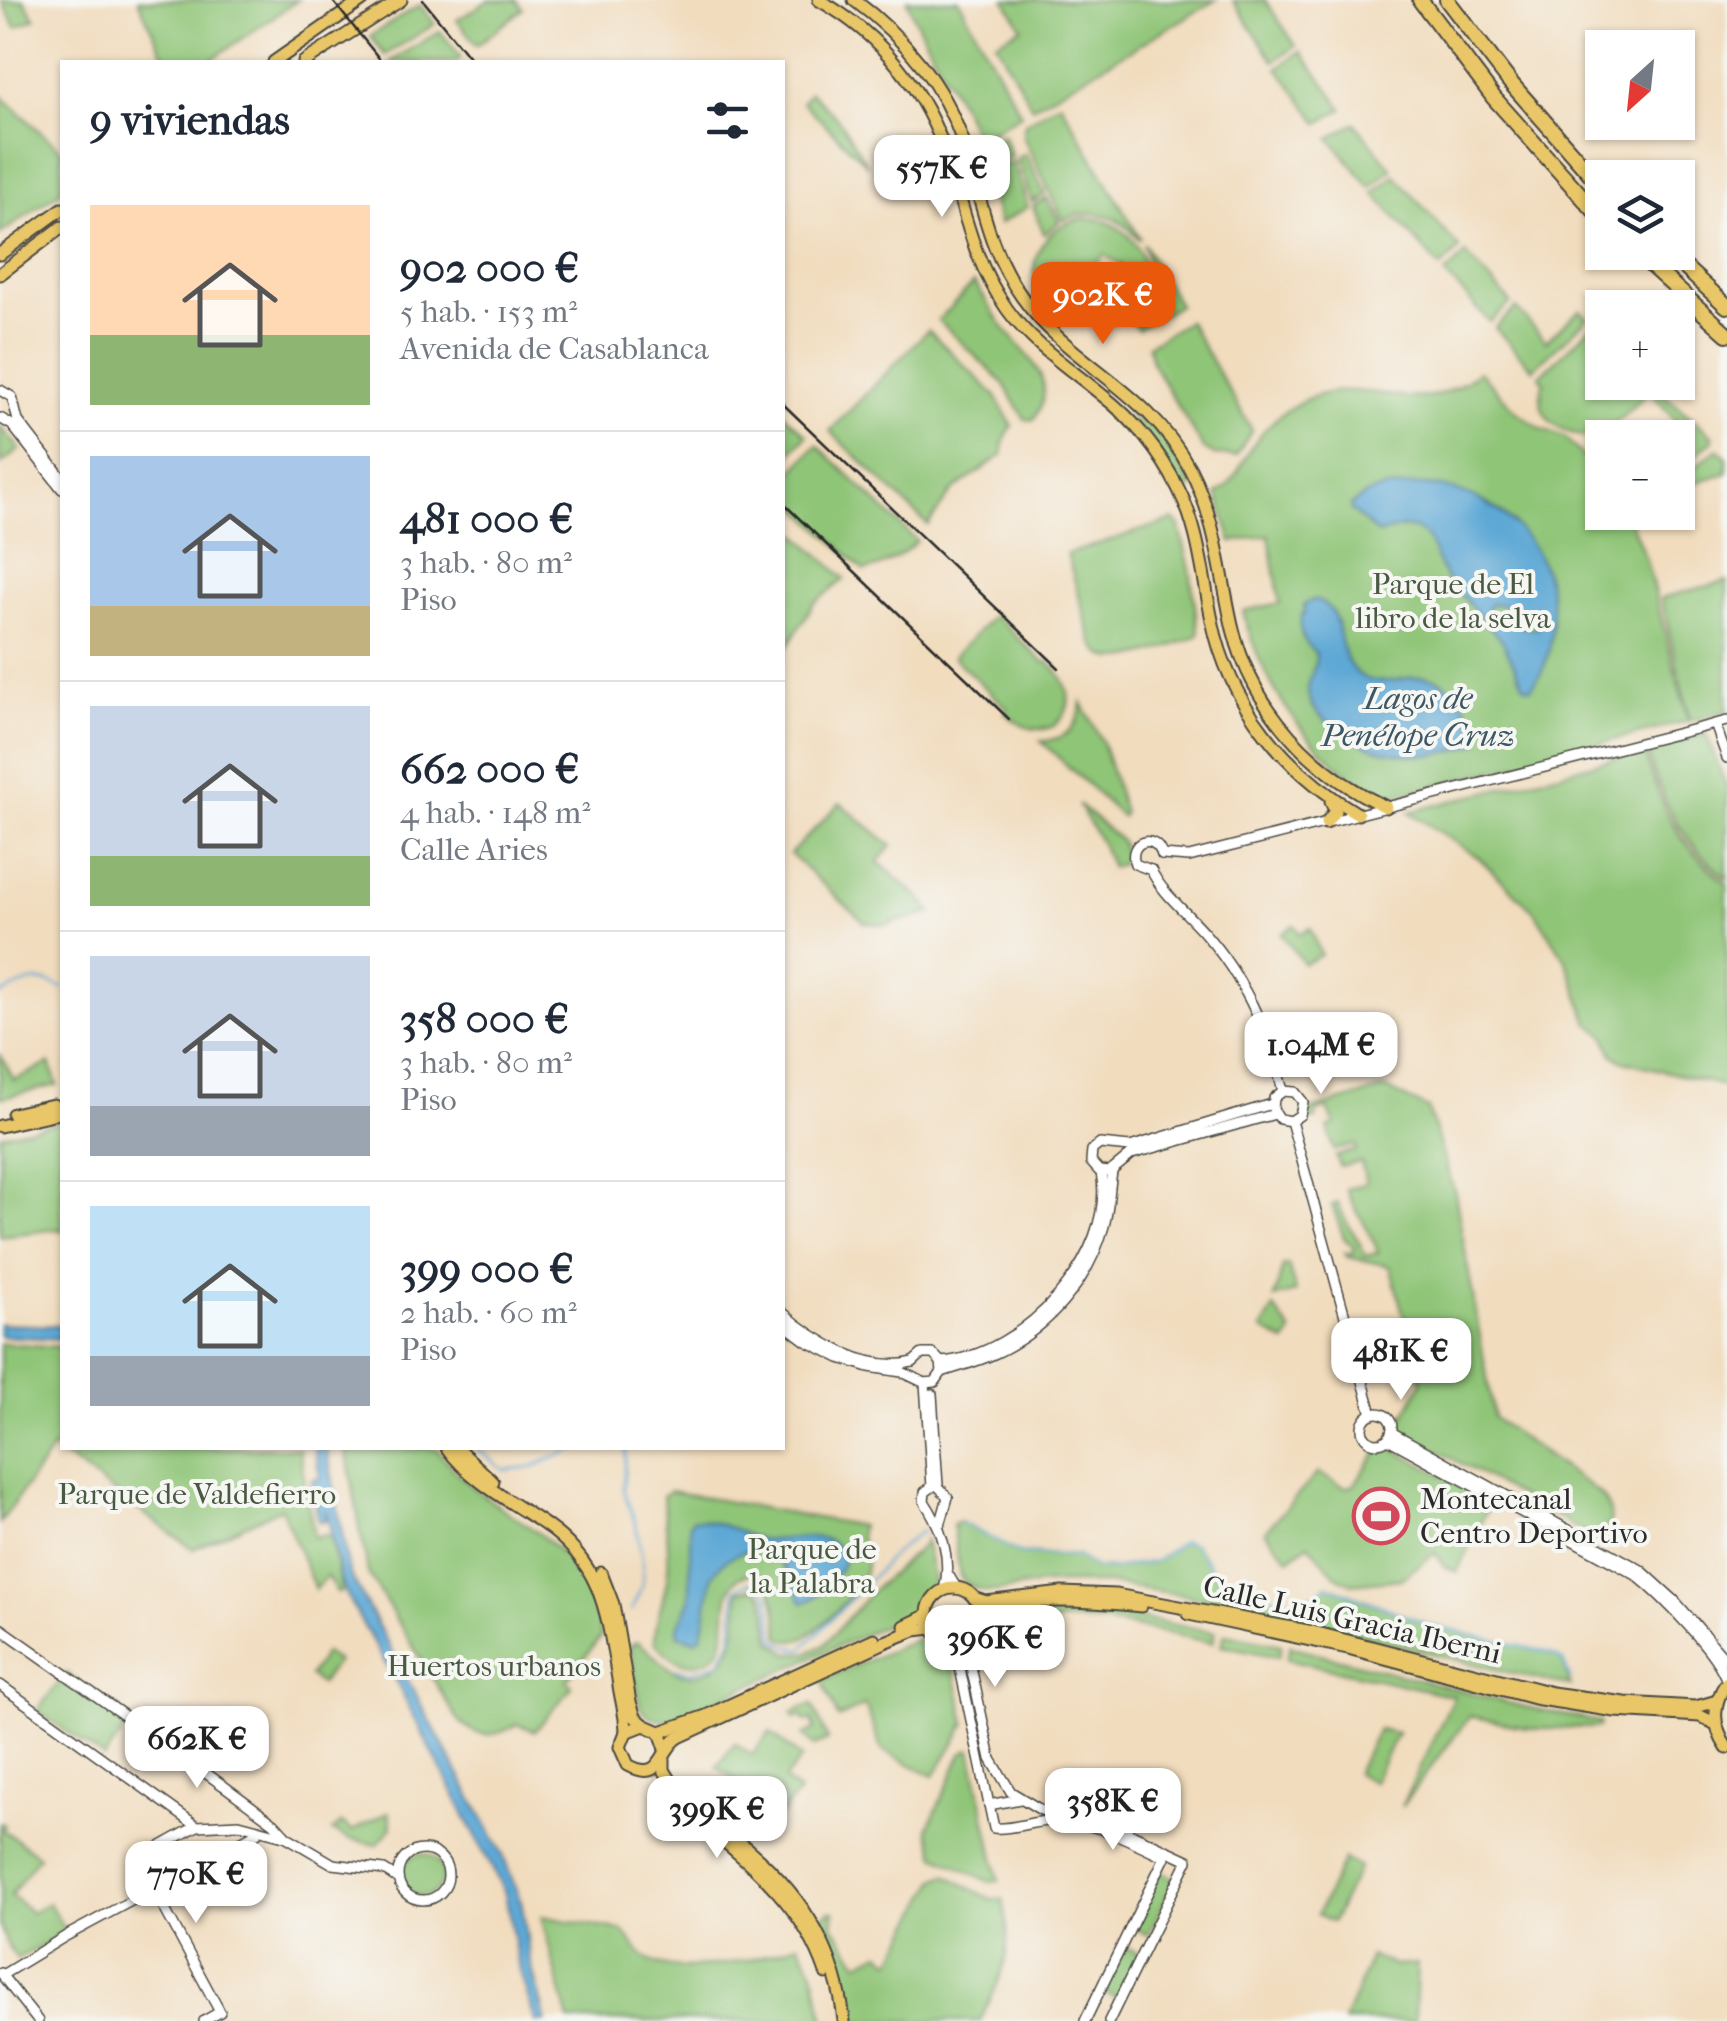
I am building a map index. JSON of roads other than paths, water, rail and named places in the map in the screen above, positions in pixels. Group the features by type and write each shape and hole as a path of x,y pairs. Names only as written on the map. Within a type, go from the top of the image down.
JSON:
{"highway":[{"path":"1411,0 1491,100 1585,202"},
{"path":"1420,0 1550,164"},
{"path":"1447,0 1509,81 1585,168"},
{"path":"1458,0 1562,144"},
{"path":"1656,270 1727,334"},
{"path":"1688,270 1727,306"}],"main road":[{"path":"277,60 363,0"},
{"path":"307,60 401,0"},
{"path":"819,0 872,38 918,92 950,164 976,254 1008,311 1044,350 1128,418 1169,471 1196,534 1214,630 1235,687 1278,751 1336,808 1326,822"},
{"path":"854,0 898,38 944,99 962,139 988,237 1022,297 1063,342 1134,398 1179,452 1209,512 1234,632 1258,690 1281,726 1308,756 1361,796 1386,808"},
{"path":"0,254 60,210"},
{"path":"0,274 60,228"},
{"path":"1325,794 1359,812 1361,796"},
{"path":"0,1118 60,1104"},
{"path":"0,1126 60,1112"},
{"path":"449,1450 473,1476 560,1535 586,1564 607,1614 626,1732 621,1754 628,1766 655,1776 782,1894 806,1928 822,1964 832,1991 836,2021"},
{"path":"458,1450 478,1470 562,1528 588,1554 613,1604 635,1717 660,1732 706,1716 928,1614"},
{"path":"958,1589 974,1598 979,1619 967,1636 950,1640 932,1628 928,1614 932,1600 944,1590 958,1589"},
{"name":"Calle Luis Gracia Iberni","path":"974,1598 988,1602 1062,1593 1116,1595 1313,1632 1552,1693 1696,1707 1717,1702"},
{"name":"Calle Luis Gracia Iberni","path":"979,1619 997,1609 1057,1602 1141,1606 1335,1645 1548,1701 1700,1716 1716,1724"},
{"path":"644,1771 656,1768 679,1737 867,1650 915,1630 932,1628"},
{"path":"1727,1682 1717,1702 1716,1724 1727,1748"},
{"path":"626,1732 644,1725"},
{"path":"660,1732 664,1770 674,1786 768,1867 800,1903 826,1951 844,2021"}],"street":[{"path":"0,390 10,394 18,421 60,475"},
{"path":"0,418 8,416 13,408"},
{"path":"0,418 12,425 60,487"},
{"path":"1162,855 1188,858 1727,721"},
{"path":"1715,724 1727,758"},
{"path":"938,1508 924,1498 935,1486 928,1383 942,1367 998,1345 1023,1330 1054,1302 1079,1266 1096,1228 1107,1172 1132,1154 1274,1109 1283,1091 1262,1027 1235,974 1215,944 1151,870 1135,864 1136,846 1152,841 1162,855 1151,870"},
{"path":"1274,1109 1283,1120 1301,1113 1302,1102 1295,1092 1283,1091"},
{"path":"1107,1172 1091,1162 1092,1150 1102,1143 1117,1148 1274,1109"},
{"path":"1291,1120 1372,1414"},
{"path":"1117,1148 1120,1162"},
{"path":"785,1314 847,1353 888,1363 913,1362 925,1353 936,1356 942,1367"},
{"path":"785,1325 840,1358 928,1383"},
{"path":"913,1362 914,1376"},
{"path":"1372,1414 1362,1423 1364,1438 1376,1444 1390,1436"},
{"path":"1372,1414 1386,1416 1390,1436 1636,1576 1664,1599 1720,1664 1727,1682"},
{"path":"1390,1436 1633,1564 1666,1591 1727,1661"},
{"path":"935,1486 948,1494 938,1508 948,1574 944,1590"},
{"path":"948,1574 958,1589"},
{"path":"0,1628 281,1833 333,1864 384,1870 398,1879 410,1896 423,1900 438,1895 448,1875 443,1860 424,1850 411,1853 400,1864 384,1870"},
{"path":"967,1636 990,1754 1000,1778 1023,1801 1048,1812 1110,1824 1188,1860 1109,2021"},
{"path":"950,1640 956,1650 994,1828 1056,1821 1092,1826 1165,1857 1085,2021"},
{"path":"0,1685 197,1826"},
{"path":"989,1805 1023,1801"},
{"path":"1018,1824 1025,1815 1023,1801"},
{"path":"204,2021 220,2012 138,1859 197,1826 239,1824 281,1833"},
{"path":"38,2021 1,1974 259,1831"},
{"path":"398,1879 400,1864"}],"water":[{"name":"Lagos de Penélope Cruz","path":"1427,485 1478,499 1519,528 1534,548 1545,570 1552,623 1547,657 1531,688 1524,686 1503,642 1445,577 1426,536 1402,527 1378,534 1351,510 1358,499 1376,491","holes":["1491,604 1527,614 1538,622 1537,629 1491,613 1487,609"]},
{"name":"Lagos de Penélope Cruz","path":"1313,600 1323,603 1335,618 1347,659 1359,675 1374,681 1429,677 1441,681 1467,708 1479,743 1442,753 1406,755 1370,747 1324,719 1308,694 1316,654 1300,626 1304,605"},
{"path":"0,1324 60,1326 60,1339 0,1336"},
{"path":"315,1450 327,1450 349,1572 502,1853 522,1905 530,1961 546,2021 535,2021 518,1964 505,1893 341,1581 326,1509 326,1521 318,1521 312,1480 320,1478"},
{"path":"693,1519 711,1521 760,1539 825,1539 841,1552 843,1563 822,1591 803,1603 783,1565 771,1555 752,1551 733,1556 712,1577 702,1635 695,1640 679,1635 678,1627 690,1600"}],"waterway":[{"path":"0,995 38,981 60,987"},
{"path":"479,1450 504,1470 532,1467 571,1450"},
{"path":"626,1450 623,1489 636,1525 643,1564 642,1586 631,1611"},
{"path":"960,1522 1019,1553 1077,1556 1095,1568 1113,1569 1156,1561 1183,1541 1194,1544 1218,1577 1285,1601 1318,1594 1327,1585 1432,1626 1546,1652 1564,1661 1570,1679"},
{"path":"676,1669 691,1672 719,1663 732,1639 736,1589 748,1583 758,1583 768,1595 775,1639 802,1649 901,1547 922,1531"}],"tram line":[{"path":"332,0 380,60"},
{"path":"423,0 471,60"},
{"path":"785,406 1059,668"},
{"path":"785,505 1009,719"}],"place":[{"name":"Montecanal Centro Deportivo","path":"1381,1516"}],"park label":[{"name":"Parque de El libro de la selva","path":"1453,601"},
{"name":"Parque de Valdefierro","path":"197,1494"},
{"name":"Parque de la Palabra","path":"812,1566"},
{"name":"Huertos urbanos","path":"494,1666"}]}
